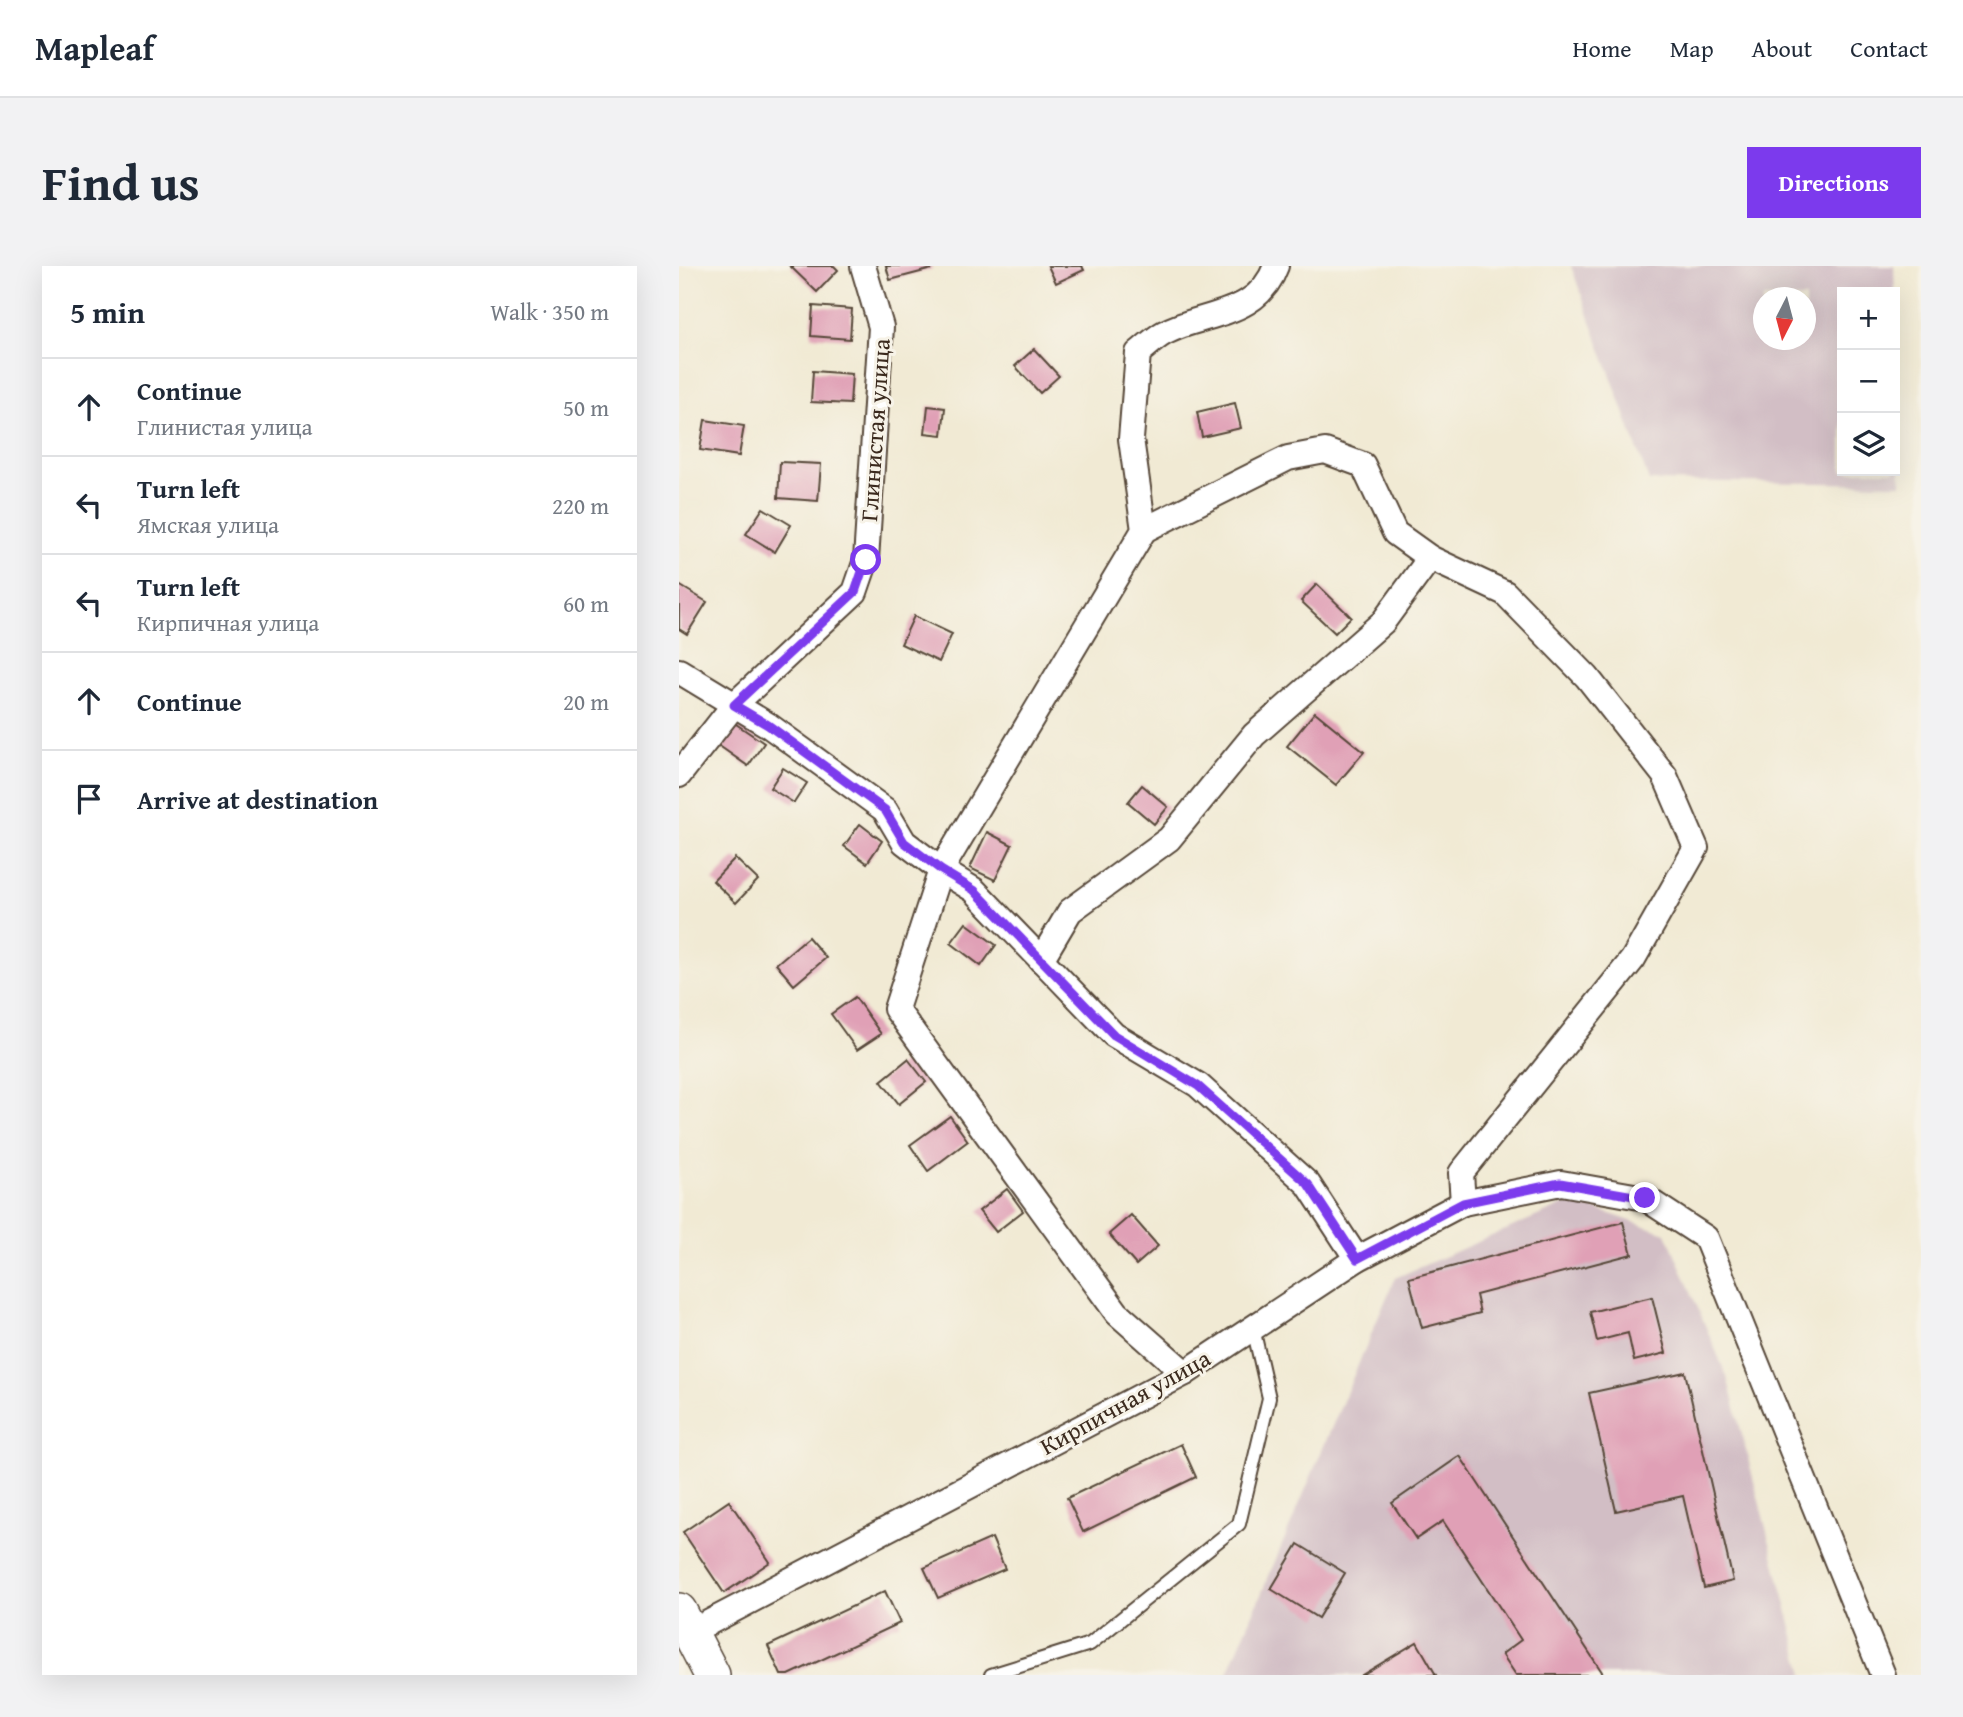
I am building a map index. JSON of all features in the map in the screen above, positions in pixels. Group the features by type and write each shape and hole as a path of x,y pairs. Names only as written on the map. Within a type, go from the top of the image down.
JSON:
{"street":[{"name":"Глинистая улица","path":"679,775 734,705 855,592 866,560 881,327 863,266"},
{"path":"1144,530 1132,439 1138,353 1164,333 1240,307 1270,282 1276,266"},
{"path":"1185,1373 1117,1313 896,1009 941,870 1144,530 1288,458 1325,451 1363,465 1395,533 1430,558 1505,593 1587,677 1665,776 1696,848 1633,959 1461,1173 1463,1203"},
{"path":"1041,960 1070,911 1169,839 1254,734 1383,622 1430,558"},
{"path":"679,671 768,725 885,810 904,842 941,870 974,890 1114,1035 1198,1086 1308,1184 1357,1259"},
{"name":"Кирпичная улица","path":"685,1621 1185,1373 1357,1259 1463,1203 1560,1183 1645,1198 1706,1238 1883,1675"},
{"path":"685,1621 712,1675"}],"lane":[{"path":"991,1675 1024,1670 1090,1644 1239,1524 1269,1398 1253,1328"}],"shaded area":[{"path":"1571,266 1894,266 1895,287 1837,287 1837,476 1900,476 1900,453 1901,484 1649,481"},
{"path":"1572,1201 1666,1233 1727,1377 1804,1675 1227,1675 1395,1278"}],"building":[{"path":"790,266 834,266 838,270 817,292"},
{"path":"886,266 931,266 932,269 890,280"},
{"path":"1048,266 1082,266 1084,270 1056,283"},
{"path":"813,306 852,309 850,339 811,336"},
{"path":"1034,349 1059,376 1040,393 1015,366"},
{"path":"813,371 852,374 850,404 811,402"},
{"path":"1235,403 1241,428 1202,437 1197,412"},
{"path":"928,406 945,408 942,435 925,433"},
{"path":"705,420 744,426 739,456 700,450"},
{"path":"780,462 821,464 818,501 778,498"},
{"path":"763,508 791,525 775,552 746,534"},
{"path":"1317,584 1351,617 1335,633 1301,601"},
{"path":"679,585 707,602 687,634 679,629"},
{"path":"914,616 952,634 939,662 901,644"},
{"path":"1315,712 1364,752 1336,785 1287,746"},
{"path":"733,722 764,743 748,766 718,745"},
{"path":"783,768 807,783 794,803 770,788"},
{"path":"1142,785 1168,807 1154,824 1128,802"},
{"path":"860,824 882,841 867,863 844,846"},
{"path":"987,832 1012,845 995,880 970,868"},
{"path":"735,858 758,880 736,903 713,881"},
{"path":"966,923 996,945 981,966 951,943"},
{"path":"808,937 826,958 794,985 776,964"},
{"path":"855,997 881,1034 857,1050 831,1014"},
{"path":"908,1059 926,1082 899,1104 881,1081"},
{"path":"950,1116 968,1141 928,1171 910,1145"},
{"path":"1007,1189 1023,1211 996,1232 979,1211"},
{"path":"1131,1215 1158,1246 1136,1265 1109,1234"},
{"path":"1623,1222 1632,1254 1476,1295 1480,1313 1422,1328 1409,1278"},
{"path":"1652,1297 1666,1353 1634,1361 1628,1333 1597,1341 1590,1312"},
{"path":"1685,1372 1733,1581 1704,1588 1683,1496 1616,1511 1589,1393"},
{"path":"1181,1444 1196,1477 1083,1532 1067,1498"},
{"path":"1460,1456 1604,1675 1516,1675 1502,1654 1521,1640 1443,1521 1416,1539 1392,1503"},
{"path":"729,1501 770,1562 724,1593 683,1532"},
{"path":"992,1538 1005,1569 938,1598 924,1568"},
{"path":"1298,1544 1345,1573 1318,1618 1271,1589"},
{"path":"885,1591 900,1623 789,1675 781,1675 768,1646"},
{"path":"1417,1642 1436,1675 1362,1675"}],"route":[{"path":"866,560 855,592 734,705 768,725 885,810 904,842 941,870 974,890 1114,1035 1198,1086 1308,1184 1357,1259 1463,1203 1560,1183 1645,1198"}]}
